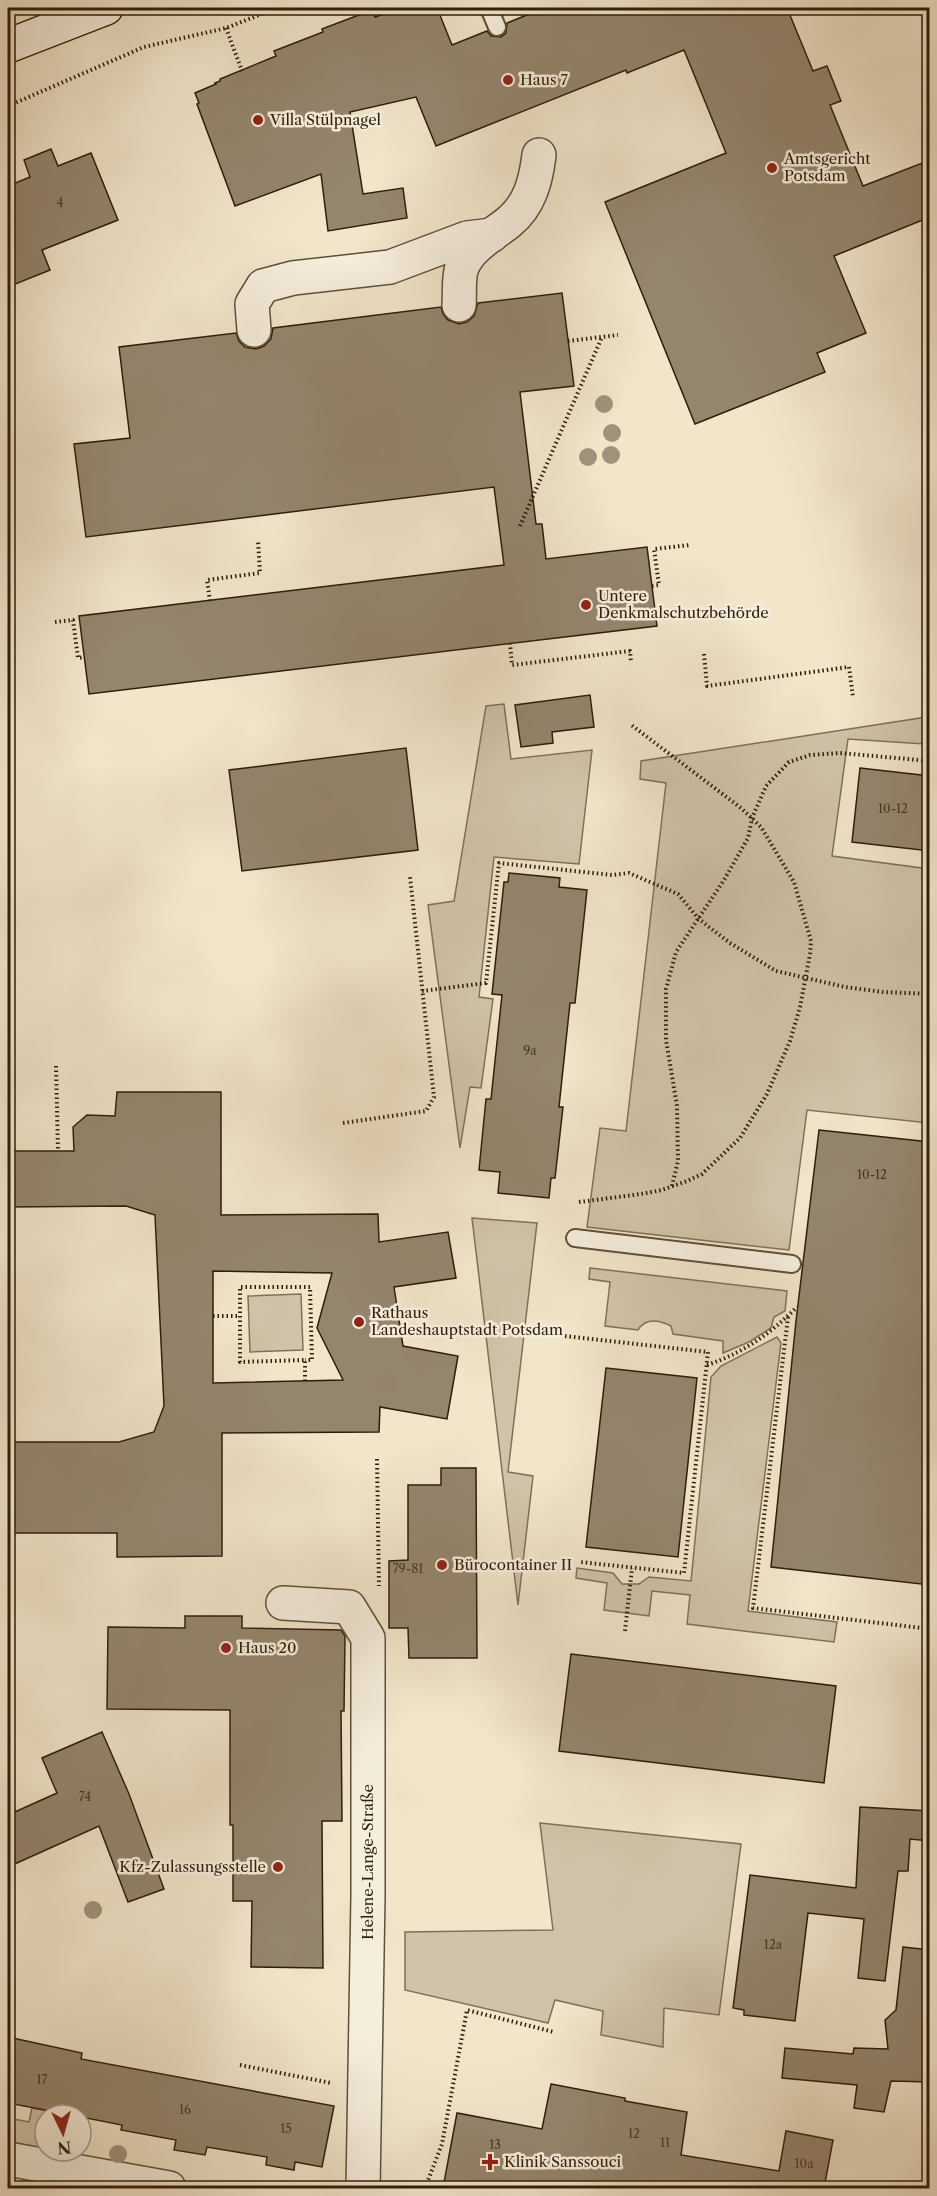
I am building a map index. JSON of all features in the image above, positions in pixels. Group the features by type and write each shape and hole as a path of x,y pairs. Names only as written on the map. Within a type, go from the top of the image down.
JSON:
{"street":[{"path":"8,46 106,8"},
{"path":"459,305 462,268 475,249 511,221 529,197 537,177 539,155"},
{"path":"254,330 252,304 263,286 293,278 390,267 467,238 492,235"},
{"path":"283,1604 349,1607 368,1638"},
{"name":"Helene-Lange-Straße","path":"363,2188 368,1896 368,1638"},
{"path":"8,2159 168,2188"}],"lane":[{"path":"489,8 497,27"},
{"path":"575,1238 792,1264"}],"path":[{"path":"8,106 144,47 226,28 277,8"},
{"path":"226,28 242,71"},
{"path":"568,341 618,335"},
{"path":"520,526 602,337"},
{"path":"210,601 207,580 260,573 258,541"},
{"path":"652,586 658,585 654,549 690,545"},
{"path":"55,622 73,620 78,658 84,657"},
{"path":"510,643 512,665 630,651 631,663"},
{"path":"704,654 707,686 849,667 853,696"},
{"path":"579,1202 641,1194 672,1186 702,1174 740,1138 767,1094 790,1041 800,1007 811,941 794,882 761,827 741,808 630,723"},
{"path":"672,1186 678,1161 677,1106 666,1040 666,989 676,952 748,838 752,818 766,786 789,762 810,755 840,753 930,761"},
{"path":"422,991 486,983 498,863 612,875 629,873 678,894 698,918 730,943 776,971 845,987 930,994"},
{"path":"343,1123 426,1111 434,1098 410,877"},
{"path":"56,1066 58,1151"},
{"path":"240,1287 310,1287 312,1360 305,1360 240,1362 240,1287"},
{"path":"707,1365 756,1343 797,1307"},
{"path":"213,1316 240,1316"},
{"path":"788,1317 753,1608 930,1629"},
{"path":"565,1336 708,1352 684,1573 580,1563"},
{"path":"304,1381 305,1360"},
{"path":"368,1638 379,1611 376,1460"},
{"path":"625,1631 632,1568"},
{"path":"425,2188 442,2144 467,2010 554,2032"},
{"path":"240,2065 335,2084"}],"shaded area":[{"path":"504,704 511,759 592,750 579,864 494,857 479,997 493,999 481,1088 470,1087 460,1148 428,905 454,901 486,706"},
{"path":"927,717 925,744 848,739 832,856 929,869 929,1123 807,1110 789,1250 587,1227 600,1128 626,1131 666,783 640,779 641,761"},
{"path":"472,1218 537,1223 508,1472 533,1476 518,1605"},
{"path":"590,1268 787,1291 785,1311 774,1317 771,1328 749,1342 723,1353 723,1341 673,1334 671,1326 662,1322 649,1321 638,1330 605,1326 610,1282 589,1279"},
{"path":"301,1294 303,1350 250,1352 248,1296"},
{"path":"777,1337 781,1343 748,1611 837,1622 834,1642 687,1624 690,1595 652,1591 649,1616 604,1610 607,1583 576,1578 577,1568 613,1573 622,1584 639,1584 649,1577 691,1581 711,1377 721,1366"},
{"path":"540,1823 741,1844 719,2015 664,2008 663,2047 601,2035 603,2011 555,2000 548,2023 405,1990 405,1932 553,1930"},
{"path":"33,2108 33,2154 8,2149 8,2118 29,2122"}],"building":[{"path":"401,8 437,8 452,45 487,31 491,36 501,37 506,33 507,23 544,8 787,8 813,71 827,66 841,101 830,105 863,186 930,160 930,217 834,256 866,333 817,353 825,372 695,424 605,202 726,153 684,50 627,73 626,70 436,146 416,97 350,112 363,194 403,188 407,218 328,231 321,174 235,206 195,93 216,84 220,79 276,56 274,51 323,32 322,29 372,10 375,17"},
{"path":"51,149 58,166 91,153 118,220 42,250 50,270 8,287 8,186 30,177 24,160"},
{"path":"562,293 574,386 520,392 536,524 542,524 546,559 647,547 657,626 89,694 79,616 504,565 494,487 86,537 74,444 130,438 119,347 236,333 239,341 245,347 256,349 264,346 271,339 273,328 441,307 448,320 459,324 467,322 474,316 478,303"},
{"path":"590,695 594,727 552,732 553,743 521,747 515,705"},
{"path":"406,748 418,850 242,871 229,770"},
{"path":"860,768 930,776 930,851 852,842"},
{"path":"509,873 560,878 559,887 587,890 575,1003 570,1003 559,1107 563,1107 555,1178 551,1178 549,1198 498,1193 500,1172 479,1170 486,1099 491,1099 502,995 492,994 504,882 508,882"},
{"name":"Rathaus Landeshauptstadt Potsdam","path":"117,1092 221,1092 221,1215 378,1214 379,1242 448,1232 456,1278 394,1287 403,1346 458,1356 447,1419 380,1407 379,1432 222,1433 222,1556 117,1557 117,1533 8,1533 8,1442 119,1442 154,1432 164,1406 155,1215 126,1206 8,1207 8,1151 74,1151 73,1127 87,1115 115,1116","holes":["213,1271 332,1273 317,1328 343,1380 213,1383"]},
{"path":"819,1130 930,1142 930,1585 771,1567 796,1321"},
{"path":"606,1368 697,1378 678,1557 586,1547"},
{"name":"Bürocontainer II","path":"441,1468 476,1468 477,1658 409,1658 408,1628 389,1628 389,1561 408,1560 408,1485 441,1485"},
{"path":"185,1616 242,1616 242,1628 341,1630 345,1636 344,1711 341,1711 342,1821 322,1821 323,1968 251,1967 252,1901 233,1901 233,1825 230,1825 230,1710 107,1709 108,1627 185,1628"},
{"path":"571,1654 836,1686 824,1783 559,1751"},
{"path":"102,1732 129,1794 164,1889 128,1902 99,1826 8,1867 8,1815 57,1793 42,1758"},
{"path":"860,1807 930,1811 930,1841 910,1839 908,1871 898,1871 885,1981 858,1978 864,1919 808,1913 795,2021 744,2015 744,2010 733,2008 750,1875 856,1888"},
{"path":"903,1947 930,1950 930,2082 891,2081 884,2112 854,2108 857,2085 782,2078 785,2048 853,2054 854,2048 888,2049 885,2020 896,2010"},
{"path":"8,2037 82,2053 81,2059 334,2106 322,2167 295,2162 294,2170 266,2165 267,2157 207,2147 205,2155 174,2150 176,2140 121,2130 122,2125 93,2119 93,2103 33,2103 33,2108 8,2103"},
{"path":"551,2084 687,2112 681,2155 779,2171 786,2131 833,2140 824,2188 443,2188 457,2113 542,2129"}],"place":[{"name":"Haus 7","path":"508,80"},
{"name":"Villa Stülpnagel","path":"258,120"},
{"name":"Amtsgericht Potsdam","path":"772,168"},
{"name":"Untere Denkmalschutzbehörde","path":"586,605"},
{"name":"Rathaus Landeshauptstadt Potsdam","path":"359,1322"},
{"name":"Bürocontainer II","path":"442,1565"},
{"name":"Haus 20","path":"226,1648"},
{"name":"Kfz-Zulassungsstelle","path":"278,1867"},
{"name":"Klinik Sanssouci","path":"490,2162"}]}
